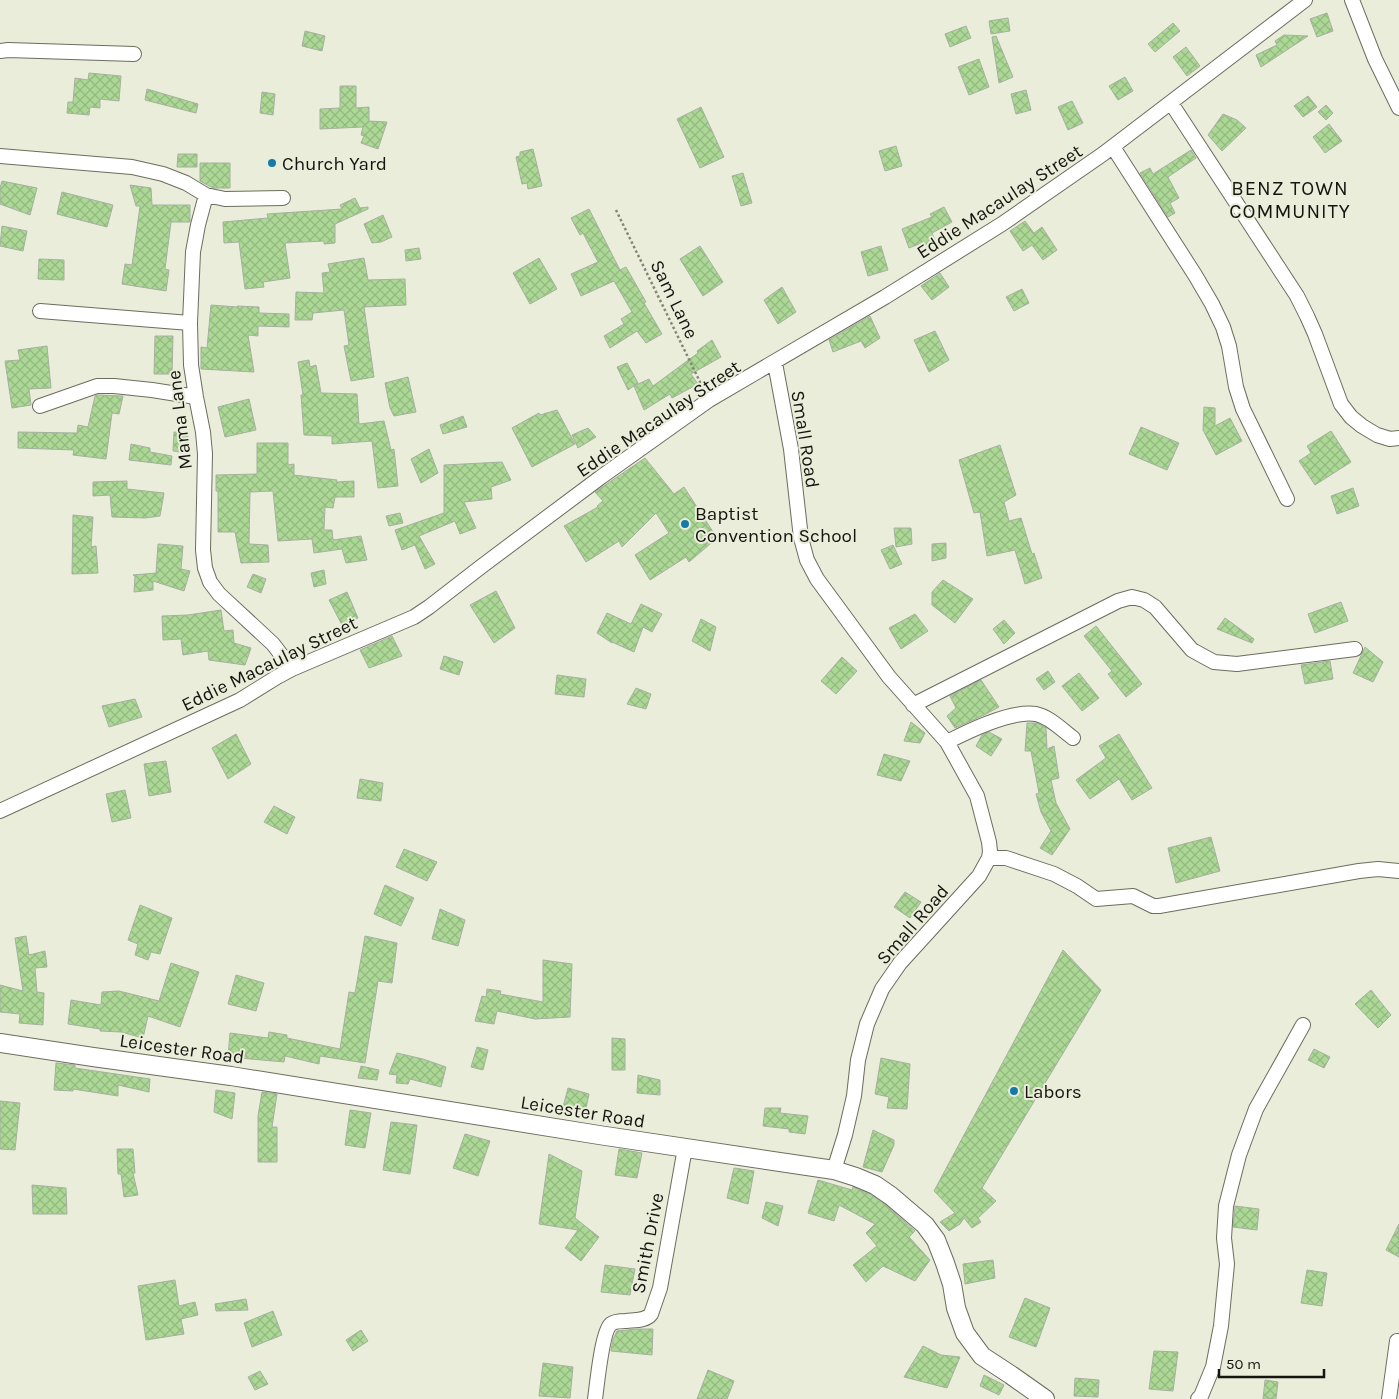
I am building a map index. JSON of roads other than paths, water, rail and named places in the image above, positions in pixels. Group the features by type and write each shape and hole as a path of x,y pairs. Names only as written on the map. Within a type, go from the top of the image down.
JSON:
{"street":[{"name":"Eddie Macaulay Street","path":"0,811 240,700 292,669 414,617 601,477 710,400 885,297 994,229 1113,147 1305,0"},
{"path":"1352,0 1375,59 1399,108"},
{"path":"0,51 134,54"},
{"path":"1171,103 1297,296 1315,334 1341,404 1351,417 1377,435 1390,439 1399,438"},
{"path":"1113,147 1212,304 1223,327 1229,346 1236,387 1243,409 1288,500"},
{"path":"0,156 132,167 163,174 206,194 225,199 283,198"},
{"name":"Mama Lane","path":"206,194 193,252 190,323 191,366 205,454 203,550 205,568 210,582 219,594 273,644 292,669"},
{"path":"40,311 190,323"},
{"name":"Small Road","path":"775,363 791,449 801,538 807,560 817,579 889,677 947,742 976,796 990,851 989,858 978,876 900,963 882,988 867,1024 858,1060 854,1096 834,1170"},
{"path":"40,406 97,386 152,390 196,397"},
{"path":"913,705 1118,601 1132,597 1144,600 1155,607 1192,650 1214,662 1237,664 1355,649"},
{"path":"947,742 985,724 1004,718 1036,714 1049,720 1072,738"},
{"path":"989,858 1006,858 1054,874 1096,899 1133,896 1153,906 1359,871 1378,869 1399,871"},
{"path":"1198,1399 1214,1366 1221,1326 1227,1264 1224,1238 1226,1206 1239,1154 1256,1109 1303,1025"},
{"name":"Leicester Road","path":"0,1043 240,1077 834,1170 856,1177 875,1185 925,1224 936,1240 945,1263 952,1284 956,1308 965,1332 982,1356 1012,1374 1045,1399"},
{"name":"Smith Drive","path":"595,1399 600,1359 607,1328 616,1322 643,1319 651,1314 660,1288 685,1148"},
{"path":"1390,1399 1397,1341"}],"place":[{"name":"Church Yard","path":"272,163"},
{"name":"Baptist Convention School","path":"685,524"},
{"name":"Labors","path":"1014,1091"}],"district":[{"name":"BENZ TOWN COMMUNITY","path":"1290,200"}]}
